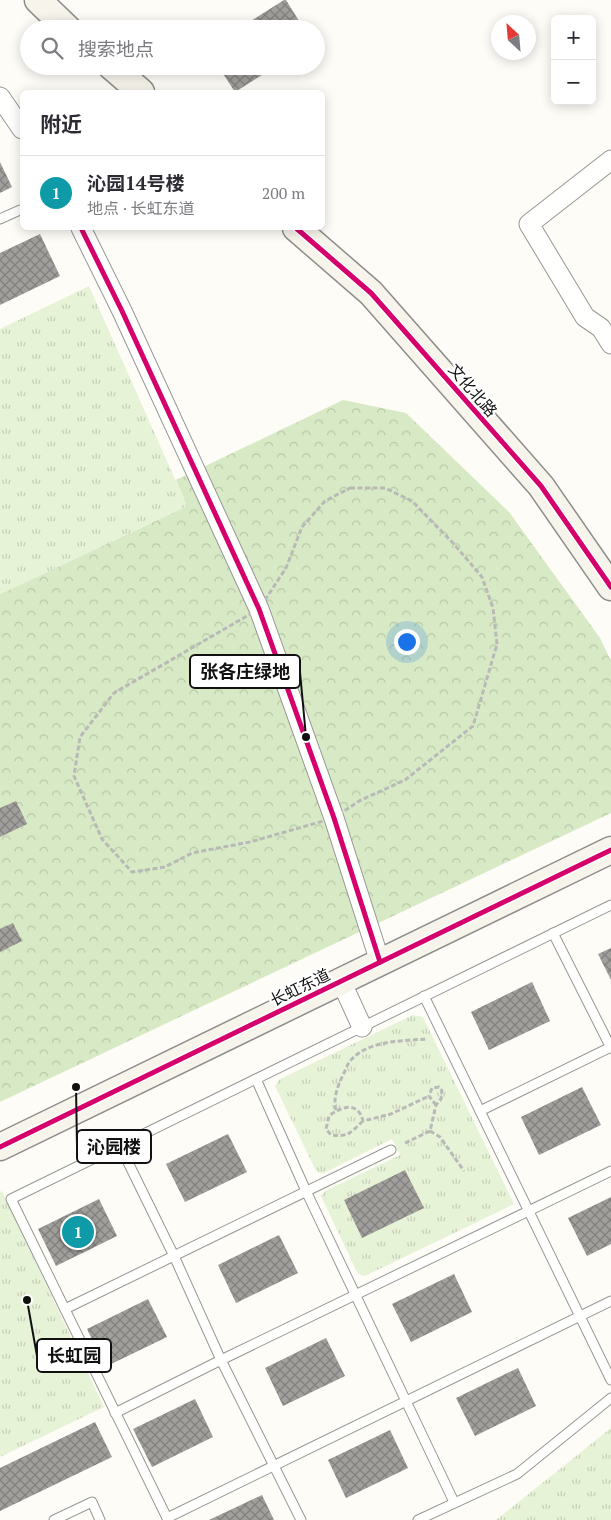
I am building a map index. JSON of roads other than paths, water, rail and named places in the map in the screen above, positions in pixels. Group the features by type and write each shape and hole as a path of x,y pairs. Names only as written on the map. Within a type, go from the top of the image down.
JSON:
{"street":[{"path":"38,0 59,20"},
{"path":"121,75 139,90"},
{"path":"2,105 20,127"},
{"path":"611,160 529,224 585,317 601,328 611,344"},
{"path":"82,230 118,303 259,608 334,818 380,962"},
{"name":"文化北路","path":"298,230 372,293 541,486 611,587"},
{"name":"长虹东道","path":"0,1147 611,850"},
{"path":"341,981 362,1027"}],"lane":[{"path":"0,219 20,210"},
{"path":"611,905 11,1199 167,1519 611,1301"},
{"path":"480,1111 611,1048 554,933"},
{"path":"424,996 611,1380"},
{"path":"256,1079 306,1191 454,1502"},
{"path":"120,1146 174,1256 221,1360 301,1520"},
{"path":"65,1309 391,1150"},
{"path":"116,1413 355,1294 611,1171"},
{"path":"418,1520 517,1474 611,1398"},
{"path":"54,1520 92,1502 100,1520"}],"place":[{"name":"张各庄绿地","path":"306,737"},
{"name":"沁园楼","path":"76,1087"},
{"name":"沁园14号楼","path":"78,1232"},
{"name":"长虹园","path":"27,1300"}]}
